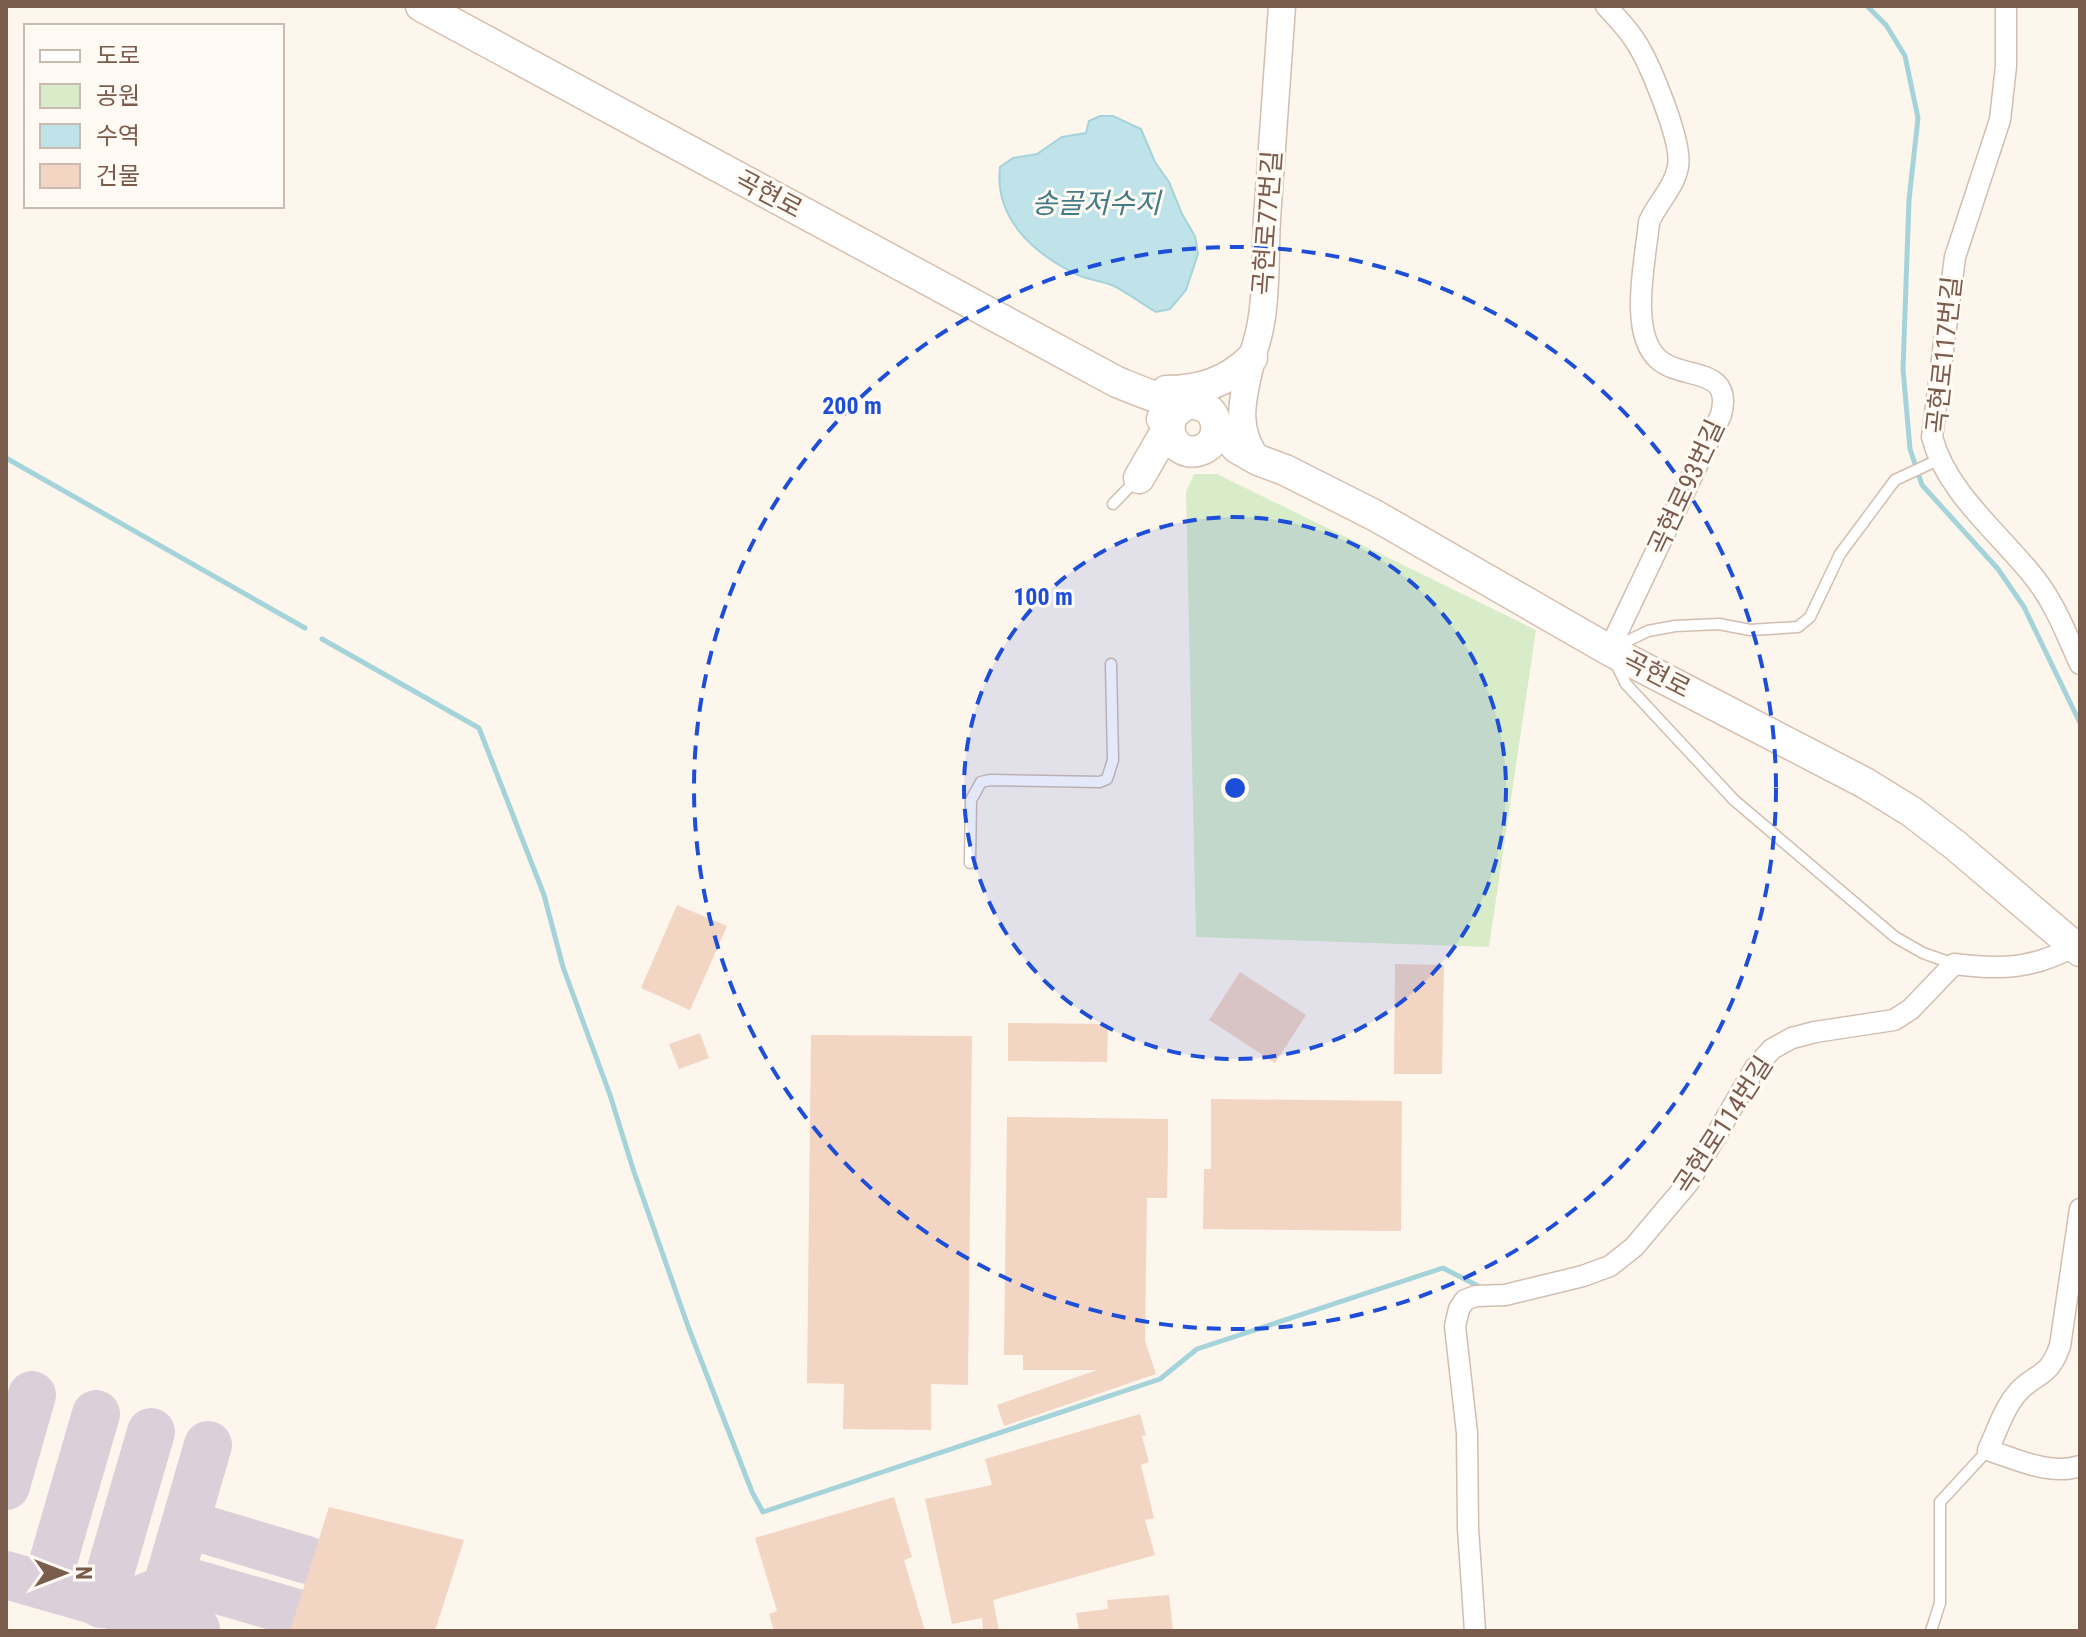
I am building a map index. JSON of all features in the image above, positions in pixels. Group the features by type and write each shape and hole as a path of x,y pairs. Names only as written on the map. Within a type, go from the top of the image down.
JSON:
{"main road":[{"name":"곡현로","path":"421,6 1117,382"},
{"path":"1117,382 1145,390 1192,389 1231,376 1252,358"},
{"path":"1117,382 1168,401 1179,415"},
{"path":"1117,382 1140,410 1145,423 1147,446 1139,478"},
{"name":"곡현로","path":"1179,415 1204,406 1237,448 1376,516 1609,650 1799,747 1912,812 2078,948"},
{"path":"1179,415 1173,441 1190,456"},
{"path":"1139,478 1179,415"},
{"path":"1190,456 1213,441 1217,426"},
{"path":"1139,478 1159,464 1190,456 1223,453 1258,460"}],"street":[{"name":"곡현로77번길","path":"1252,358 1264,290 1282,6"},
{"name":"곡현로93번길","path":"1606,6 1636,41 1675,130 1679,148 1673,182 1649,222 1640,324 1647,345 1657,359 1671,367 1711,379 1720,389 1725,402 1609,650"},
{"name":"곡현로117번길","path":"2006,6 2006,66 2000,120 1955,257 1932,437 1938,460 2038,583 2053,606 2080,664"},
{"path":"1179,415 1236,382 1252,358"},
{"path":"1217,426 1226,414 1252,358"},
{"path":"1252,358 1241,406 1241,422 1245,438 1258,460"},
{"path":"1954,964 1985,968 2019,966 2048,961 2078,948"},
{"name":"곡현로114번길","path":"1475,1631 1468,1528 1467,1433 1455,1326 1465,1300 1476,1296 1505,1295 1583,1276 1610,1266 1634,1247 1689,1182 1755,1068 1772,1049 1792,1038 1815,1032 1894,1020 1911,1009 1954,964"},
{"path":"2080,1209 2060,1346 2053,1363 2040,1377 2019,1391 2007,1408 1988,1450 2031,1465 2053,1468 2080,1466"}],"lane":[{"path":"1938,460 1895,480 1840,554 1810,617 1798,627 1750,630 1719,624 1675,626 1648,631 1609,650 1626,684 1734,800 1895,937 1923,953 1954,964"},
{"path":"1113,504 1139,478"},
{"path":"970,863 971,800 981,782 1100,782 1107,779 1113,760 1111,664"},
{"path":"1931,1631 1940,1603 1940,1502 1988,1450"}],"green space":[{"path":"1194,474 1217,474 1536,630 1489,947 1196,937 1186,492"}],"water":[{"name":"송골저수지","path":"1100,116 1113,116 1141,129 1195,236 1198,254 1186,290 1170,309 1156,312 1114,286 1082,277 1046,257 1020,233 1003,203 1000,167 1013,158 1037,154 1062,137 1086,133 1089,121"}],"building":[{"path":"677,905 727,926 690,1010 641,988"},
{"path":"1395,964 1444,965 1442,1074 1394,1074"},
{"path":"1240,972 1306,1015 1275,1063 1209,1020"},
{"path":"1008,1023 1108,1024 1107,1062 1008,1061"},
{"path":"700,1033 709,1058 679,1069 669,1044"},
{"path":"811,1035 972,1036 968,1385 931,1384 931,1430 843,1429 844,1384 807,1383"},
{"path":"1211,1099 1402,1101 1401,1231 1203,1229 1204,1169 1211,1169"},
{"path":"1007,1117 1168,1119 1168,1146 1167,1198 1147,1198 1145,1341 1156,1374 1004,1426 997,1405 1097,1370 1023,1370 1023,1355 1004,1355"},
{"path":"1140,1414 1149,1462 1141,1465 1154,1518 1145,1520 1155,1555 993,1600 999,1631 983,1631 982,1618 952,1624 925,1499 992,1485 985,1459"},
{"path":"894,1497 912,1557 904,1560 925,1631 774,1631 769,1614 777,1611 755,1538"},
{"path":"329,1507 464,1540 435,1631 290,1631"},
{"path":"1169,1595 1173,1631 1079,1631 1076,1613 1108,1609 1107,1600"}],"waterway":[{"path":"1867,6 1886,25 1905,56 1918,118 1909,200 1903,369 1910,449 1922,485 1998,569 2024,607 2080,723"},
{"path":"6,458 305,628"},
{"path":"322,639 479,728 544,895 563,967 689,1329 752,1492 763,1512 1160,1379 1197,1349 1443,1268 1480,1287"}],"taxiway":[{"path":"6,1486 32,1395"},
{"path":"46,1586 96,1414"},
{"path":"151,1432 101,1604 141,1599 167,1589 174,1608 188,1618 196,1629"},
{"path":"158,1617 208,1445"},
{"path":"186,1524 307,1560"},
{"path":"6,1575 132,1611"},
{"path":"172,1577 294,1612"}]}
